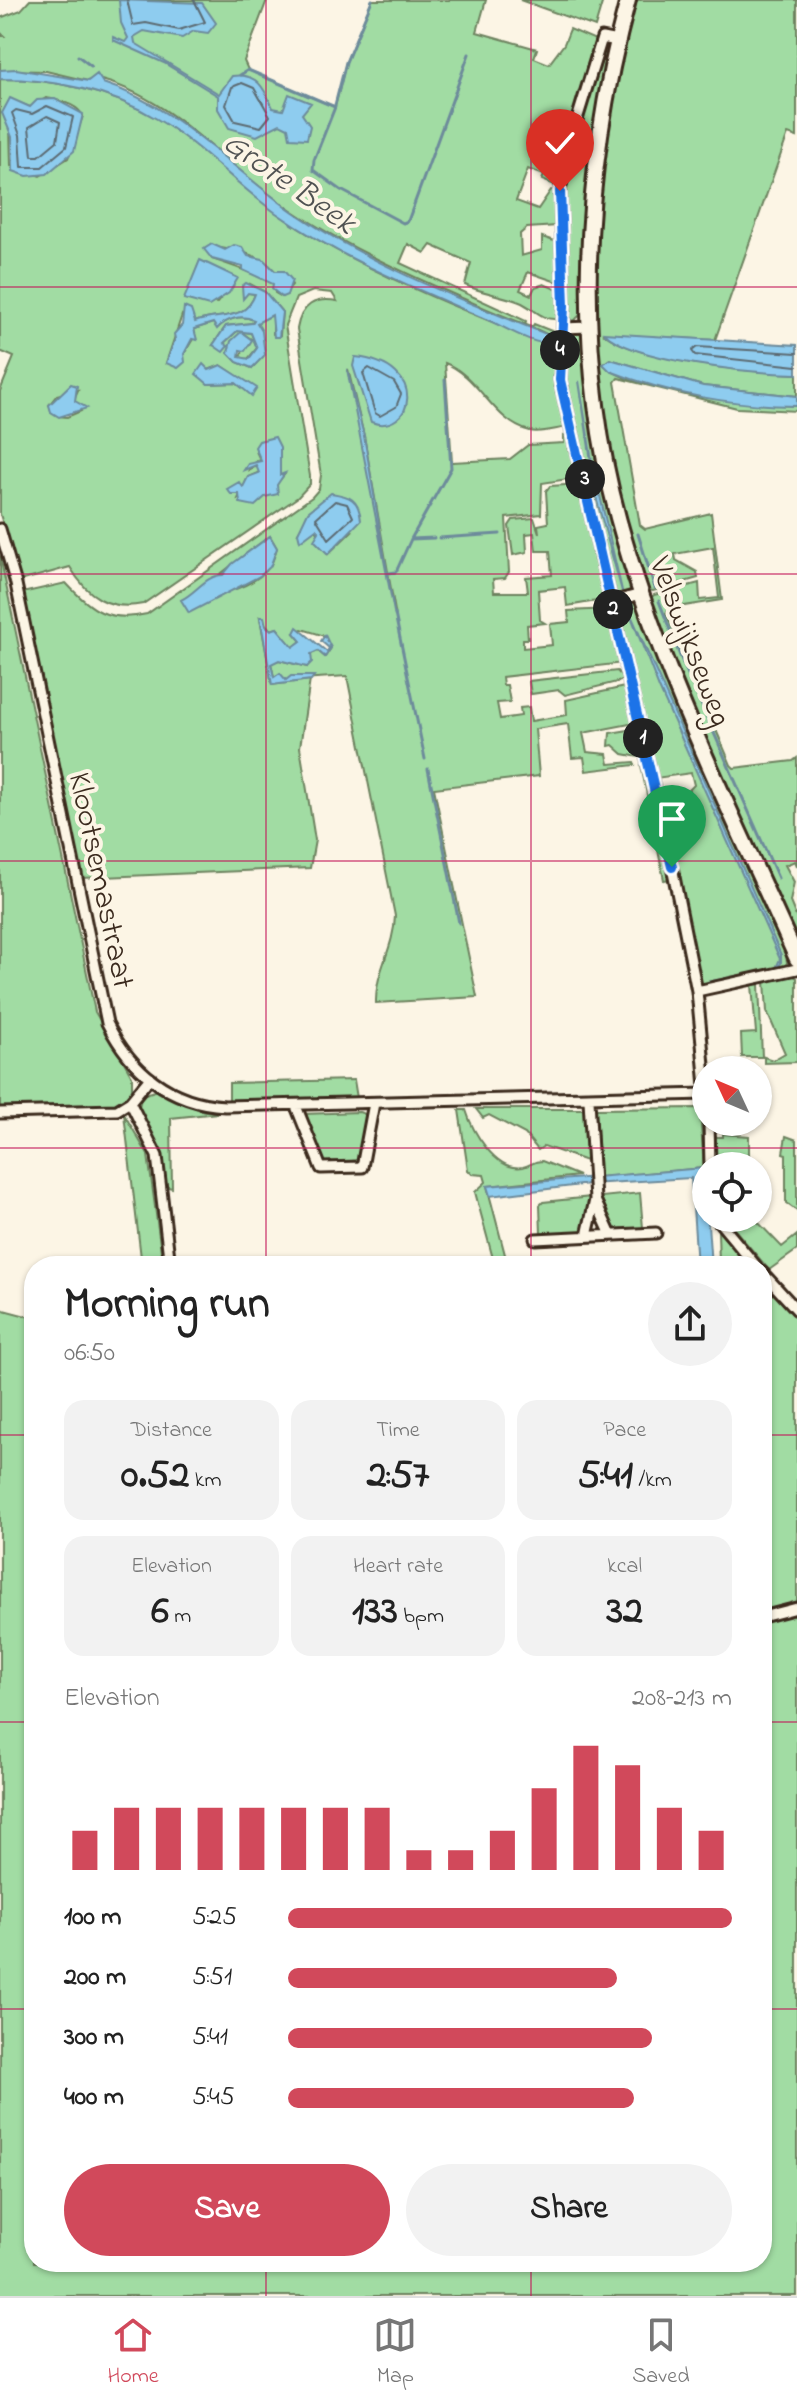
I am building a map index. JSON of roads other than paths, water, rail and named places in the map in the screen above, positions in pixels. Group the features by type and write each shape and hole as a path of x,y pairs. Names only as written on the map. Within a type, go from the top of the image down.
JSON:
{"main road":[{"name":"Velswijkseweg","path":"628,0 617,41 594,166 589,327 604,450 623,537 641,594 688,715 797,959"}],"street":[{"path":"617,41 602,38 563,167 560,191 563,328 560,380 697,991 703,1056"},
{"path":"563,328 589,327"},
{"name":"Klootsemastraat","path":"0,529 16,584 107,1023 124,1051 149,1079 199,1103 296,1106 692,1095"},
{"path":"612,602 641,594"},
{"path":"697,991 797,969"},
{"path":"0,1113 117,1110 130,1102 149,1079"},
{"path":"587,1236 595,1200 589,1100"},
{"path":"130,1102 157,1156 169,1256"},
{"path":"296,1106 321,1168 362,1167 374,1103"},
{"path":"595,1200 611,1235"},
{"path":"728,1232 748,1256"},
{"path":"535,1239 656,1233"},
{"path":"772,1283 797,1310"},
{"path":"772,1614 797,1608"}],"water":[{"path":"119,0 202,3 216,23 208,33 194,31 182,38 144,31 134,37 135,43 219,94 232,76 241,75 259,84 273,108 283,110 289,94 311,103 302,114 310,126 307,139 290,138 288,128 280,124 257,136 229,128 218,109 218,96 164,63 113,40 113,37 125,42 128,38 121,23"},
{"path":"16,69 88,81 97,74 103,83 131,94 182,124 274,197 327,234 422,282 551,336 555,343 521,336 326,245 276,213 173,129 139,109 82,88 41,81 0,79 0,70"},
{"path":"10,98 30,107 37,100 55,99 83,114 74,151 47,174 27,176 13,171 12,137 2,113"},
{"path":"212,244 225,250 234,245 242,247 248,256 263,259 275,271 284,271 292,280 287,295 282,297 272,289 273,284 243,270 243,267 212,259 204,249"},
{"path":"200,260 238,278 229,293 209,306 184,299"},
{"path":"246,283 265,292 282,312 279,337 274,337 272,315 257,323 262,331 265,355 252,368 237,362 228,353 231,341 241,332 252,340 245,351 240,350 239,357 249,359 257,348 251,333 237,331 224,343 228,346 223,352 213,345 226,326 252,323 254,320 244,317 229,320 217,329 213,323 194,329 197,340 192,339 184,354 185,362 178,368 166,363 174,334 182,325 184,307 191,310 195,322 238,313 251,303 255,294 248,293 243,299 242,286"},
{"path":"604,333 797,345 797,374 695,364 641,352"},
{"path":"355,357 379,363 396,373 405,385 407,398 404,410 397,419 385,424 371,422 353,366"},
{"path":"610,359 703,386 797,396 797,406 725,401 678,392 610,371 603,364"},
{"path":"203,364 209,370 221,365 257,388 252,396 236,383 208,384 196,374"},
{"path":"347,369 364,436 395,617"},
{"path":"579,381 592,461 623,595 597,501"},
{"path":"71,384 77,386 75,401 87,408 59,417 51,412 49,405"},
{"path":"275,437 280,447 280,475 285,473 277,485 278,494 265,497 255,506 240,503 239,494 231,494 227,489 239,482 243,487 248,477 259,473 256,465 244,470 248,464 261,461 255,447 259,441"},
{"path":"331,493 356,503 361,520 328,554 314,540 319,532 316,529 300,541 298,533 308,512"},
{"path":"270,536 277,548 270,567 260,576 189,613 181,600 211,578 223,575 232,564"},
{"path":"627,606 781,955 781,963 777,969 707,982 776,968 780,959 659,688"},
{"path":"260,617 264,617 266,626 271,630 277,628 293,647 301,641 294,633 297,627 327,652 329,648 321,641 325,635 331,648 325,657 318,651 311,654 312,662 307,667 279,660 271,664 274,677 280,673 286,680 291,676 314,676 311,680 272,685"},
{"path":"692,1169 692,1193 691,1178 589,1184 490,1196 487,1186"},
{"path":"695,1232 709,1232 710,1256 696,1256"}],"waterway":[{"path":"335,105 346,62 372,0"},
{"name":"Grote Beek","path":"240,75 248,70 335,107 313,170 341,190 403,223 408,221 469,54"},
{"path":"78,56 91,66"},
{"path":"411,539 451,468 445,380"},
{"path":"568,439 575,466"},
{"path":"587,519 602,588"},
{"path":"439,538 500,534"},
{"path":"638,534 655,588"},
{"path":"389,573 396,572 411,539 434,538"},
{"path":"659,601 680,656 778,878"},
{"path":"395,614 425,759"},
{"path":"428,769 459,923"},
{"path":"649,789 666,865"}]}
